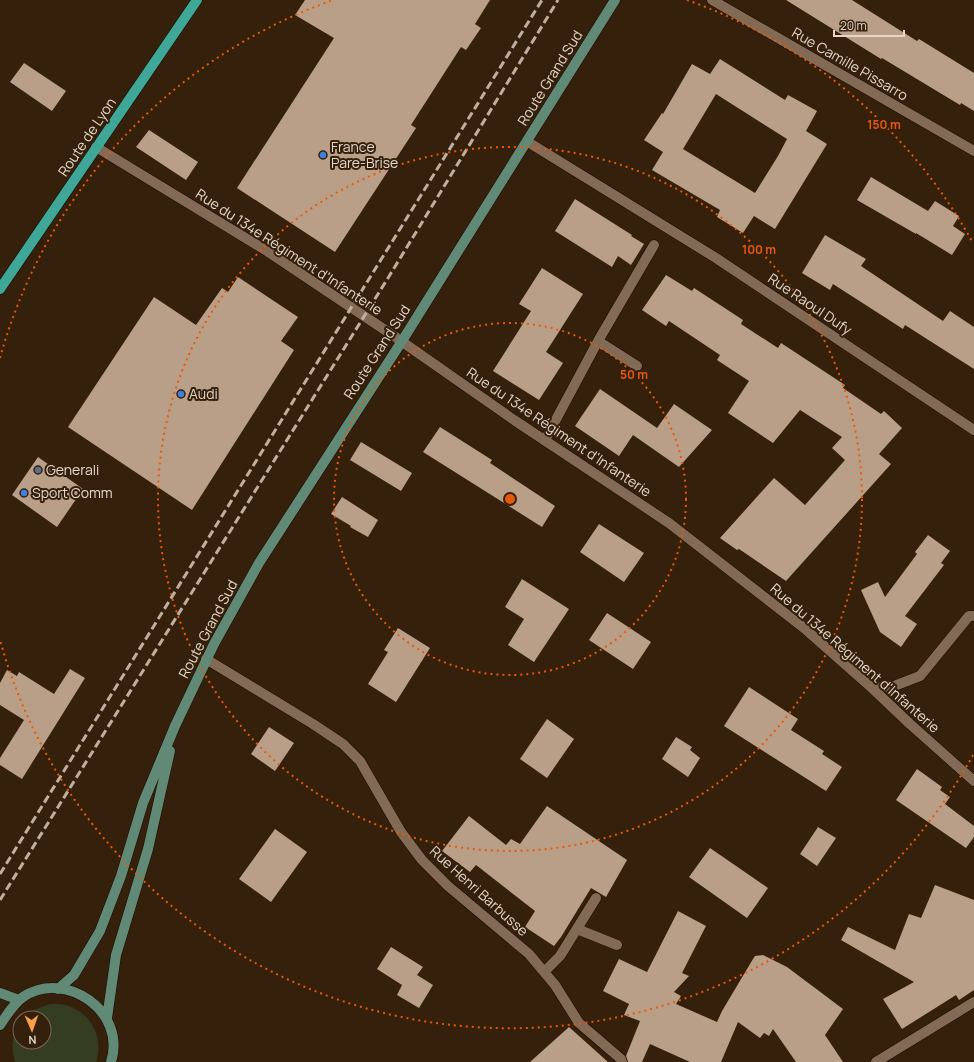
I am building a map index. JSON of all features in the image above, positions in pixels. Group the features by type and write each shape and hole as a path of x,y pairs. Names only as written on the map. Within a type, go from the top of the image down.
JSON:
{"main road":[{"name":"Route de Lyon","path":"0,289 197,0"},
{"name":"Route Grand Sud","path":"58,989 74,975 100,931 121,876 143,803 175,726 206,660 259,563 402,341 616,0"},
{"name":"Route Grand Sud","path":"107,1018 116,955 148,849 175,726"},
{"path":"0,1025 19,1000 37,991 58,989 84,996 99,1008 110,1024 114,1046 111,1062"},
{"path":"0,993 19,1000"}],"street":[{"name":"Rue Camille Pissarro","path":"712,0 974,151"},
{"name":"Rue Raoul Dufy","path":"528,142 716,258 974,430"},
{"name":"Rue du 134e Régiment d'Infanterie","path":"96,147 267,251 669,523 804,628 974,781"},
{"path":"545,440 598,341 654,245"},
{"path":"598,341 637,366"},
{"path":"872,688 894,686 920,676 969,616 974,616"},
{"name":"Rue Henri Barbusse","path":"206,660 313,724 343,744 360,761 401,832 422,860 448,886 529,954 555,985 579,1023 621,1059 622,1062"},
{"path":"544,972 560,956 596,898"},
{"path":"576,929 617,945"},
{"path":"876,1062 974,1002"}],"green space":[{"path":"50,1004 62,1004 77,1010 84,1015 90,1021 97,1037 98,1054 96,1062 15,1062 13,1050 52,1050 52,1010 34,1010"}],"building":[{"path":"305,0 490,0 475,24 481,28 466,50 461,47 411,125 416,128 335,252 237,188 334,38 295,15"},
{"path":"786,0 852,0 917,41 919,39 974,73 974,111 961,103 960,105 882,58 881,59"},
{"path":"720,59 785,100 788,95 817,111 806,131 827,144 775,229 754,216 743,233 717,217 720,210 652,170 663,152 644,140 662,113 663,114 692,64 710,74","holes":["716,94 787,139 755,193 683,149"]},
{"path":"24,63 66,91 52,111 10,82"},
{"path":"149,130 198,162 186,180 136,147"},
{"path":"871,177 928,211 935,201 959,216 953,226 965,234 952,255 857,200"},
{"path":"575,199 644,244 631,265 618,256 612,267 555,231"},
{"path":"825,235 866,259 861,266 943,321 950,311 974,327 974,369 905,325 903,329 833,284 830,290 802,273"},
{"path":"542,268 583,294 546,352 563,363 539,400 493,371 531,311 519,304"},
{"path":"666,275 692,291 694,288 743,320 741,324 778,348 781,343 845,385 843,388 881,414 884,411 902,428 879,454 891,464 786,581 720,538 774,478 805,505 845,460 832,448 842,437 800,410 773,443 728,413 749,381 717,360 720,355 669,321 666,326 642,310"},
{"path":"238,277 298,317 281,341 294,350 192,510 68,427 154,297 196,325 222,288 228,292"},
{"path":"600,389 657,428 674,404 712,430 679,467 633,435 619,456 575,426"},
{"path":"440,427 492,460 490,463 555,506 542,527 423,452"},
{"path":"361,442 412,473 401,491 350,460"},
{"path":"38,457 83,489 57,527 12,495"},
{"path":"342,497 378,520 368,537 331,514"},
{"path":"599,524 644,553 624,582 580,552"},
{"path":"928,535 950,551 941,563 944,565 905,616 917,624 901,647 880,632 861,590 878,582 885,597 917,554 915,552"},
{"path":"522,579 569,609 534,662 508,645 524,619 505,607"},
{"path":"607,613 651,642 633,669 589,640"},
{"path":"398,628 430,648 396,702 368,684 388,652 384,650"},
{"path":"70,669 85,678 22,779 0,765 0,758 24,720 0,705 0,683 7,670 17,676 19,672 54,694"},
{"path":"749,687 798,719 791,730 824,751 822,754 842,767 826,791 724,726"},
{"path":"547,719 574,739 547,778 520,759"},
{"path":"269,727 294,743 275,771 251,754"},
{"path":"676,737 692,747 690,750 700,758 688,777 662,759"},
{"path":"917,769 942,787 940,790 950,797 945,804 974,826 974,837 966,848 896,800"},
{"path":"547,806 627,860 606,897 591,888 554,946 525,927 535,911 476,865 470,872 442,851 469,816 506,845 511,839 520,844"},
{"path":"818,827 836,838 817,866 800,854"},
{"path":"275,829 307,852 271,902 239,879"},
{"path":"710,848 768,888 747,918 689,877"},
{"path":"935,885 974,900 974,990 959,1000 956,995 902,1029 883,999 914,982 841,940 848,927 895,950 909,914 921,918"},
{"path":"678,911 706,926 682,973 689,976 674,992 681,996 676,1004 717,1022 755,956 763,955 787,967 843,1009 825,1035 843,1062 796,1062 773,1029 769,1036 764,1033 760,1038 738,1022 721,1062 690,1062 650,1044 642,1062 628,1062 626,1056 640,1021 624,1015 629,1004 603,991 619,959 647,972"},
{"path":"391,947 423,967 417,975 433,985 419,1008 397,995 402,985 377,969"},
{"path":"569,1027 608,1062 530,1062"}],"railway":[{"path":"0,874 542,0"},
{"path":"0,900 388,278 558,0"}],"place":[{"name":"France Pare-Brise","path":"323,155"},
{"name":"Audi","path":"181,394"},
{"name":"Generali","path":"38,470"},
{"name":"Sport Comm","path":"24,493"}]}
